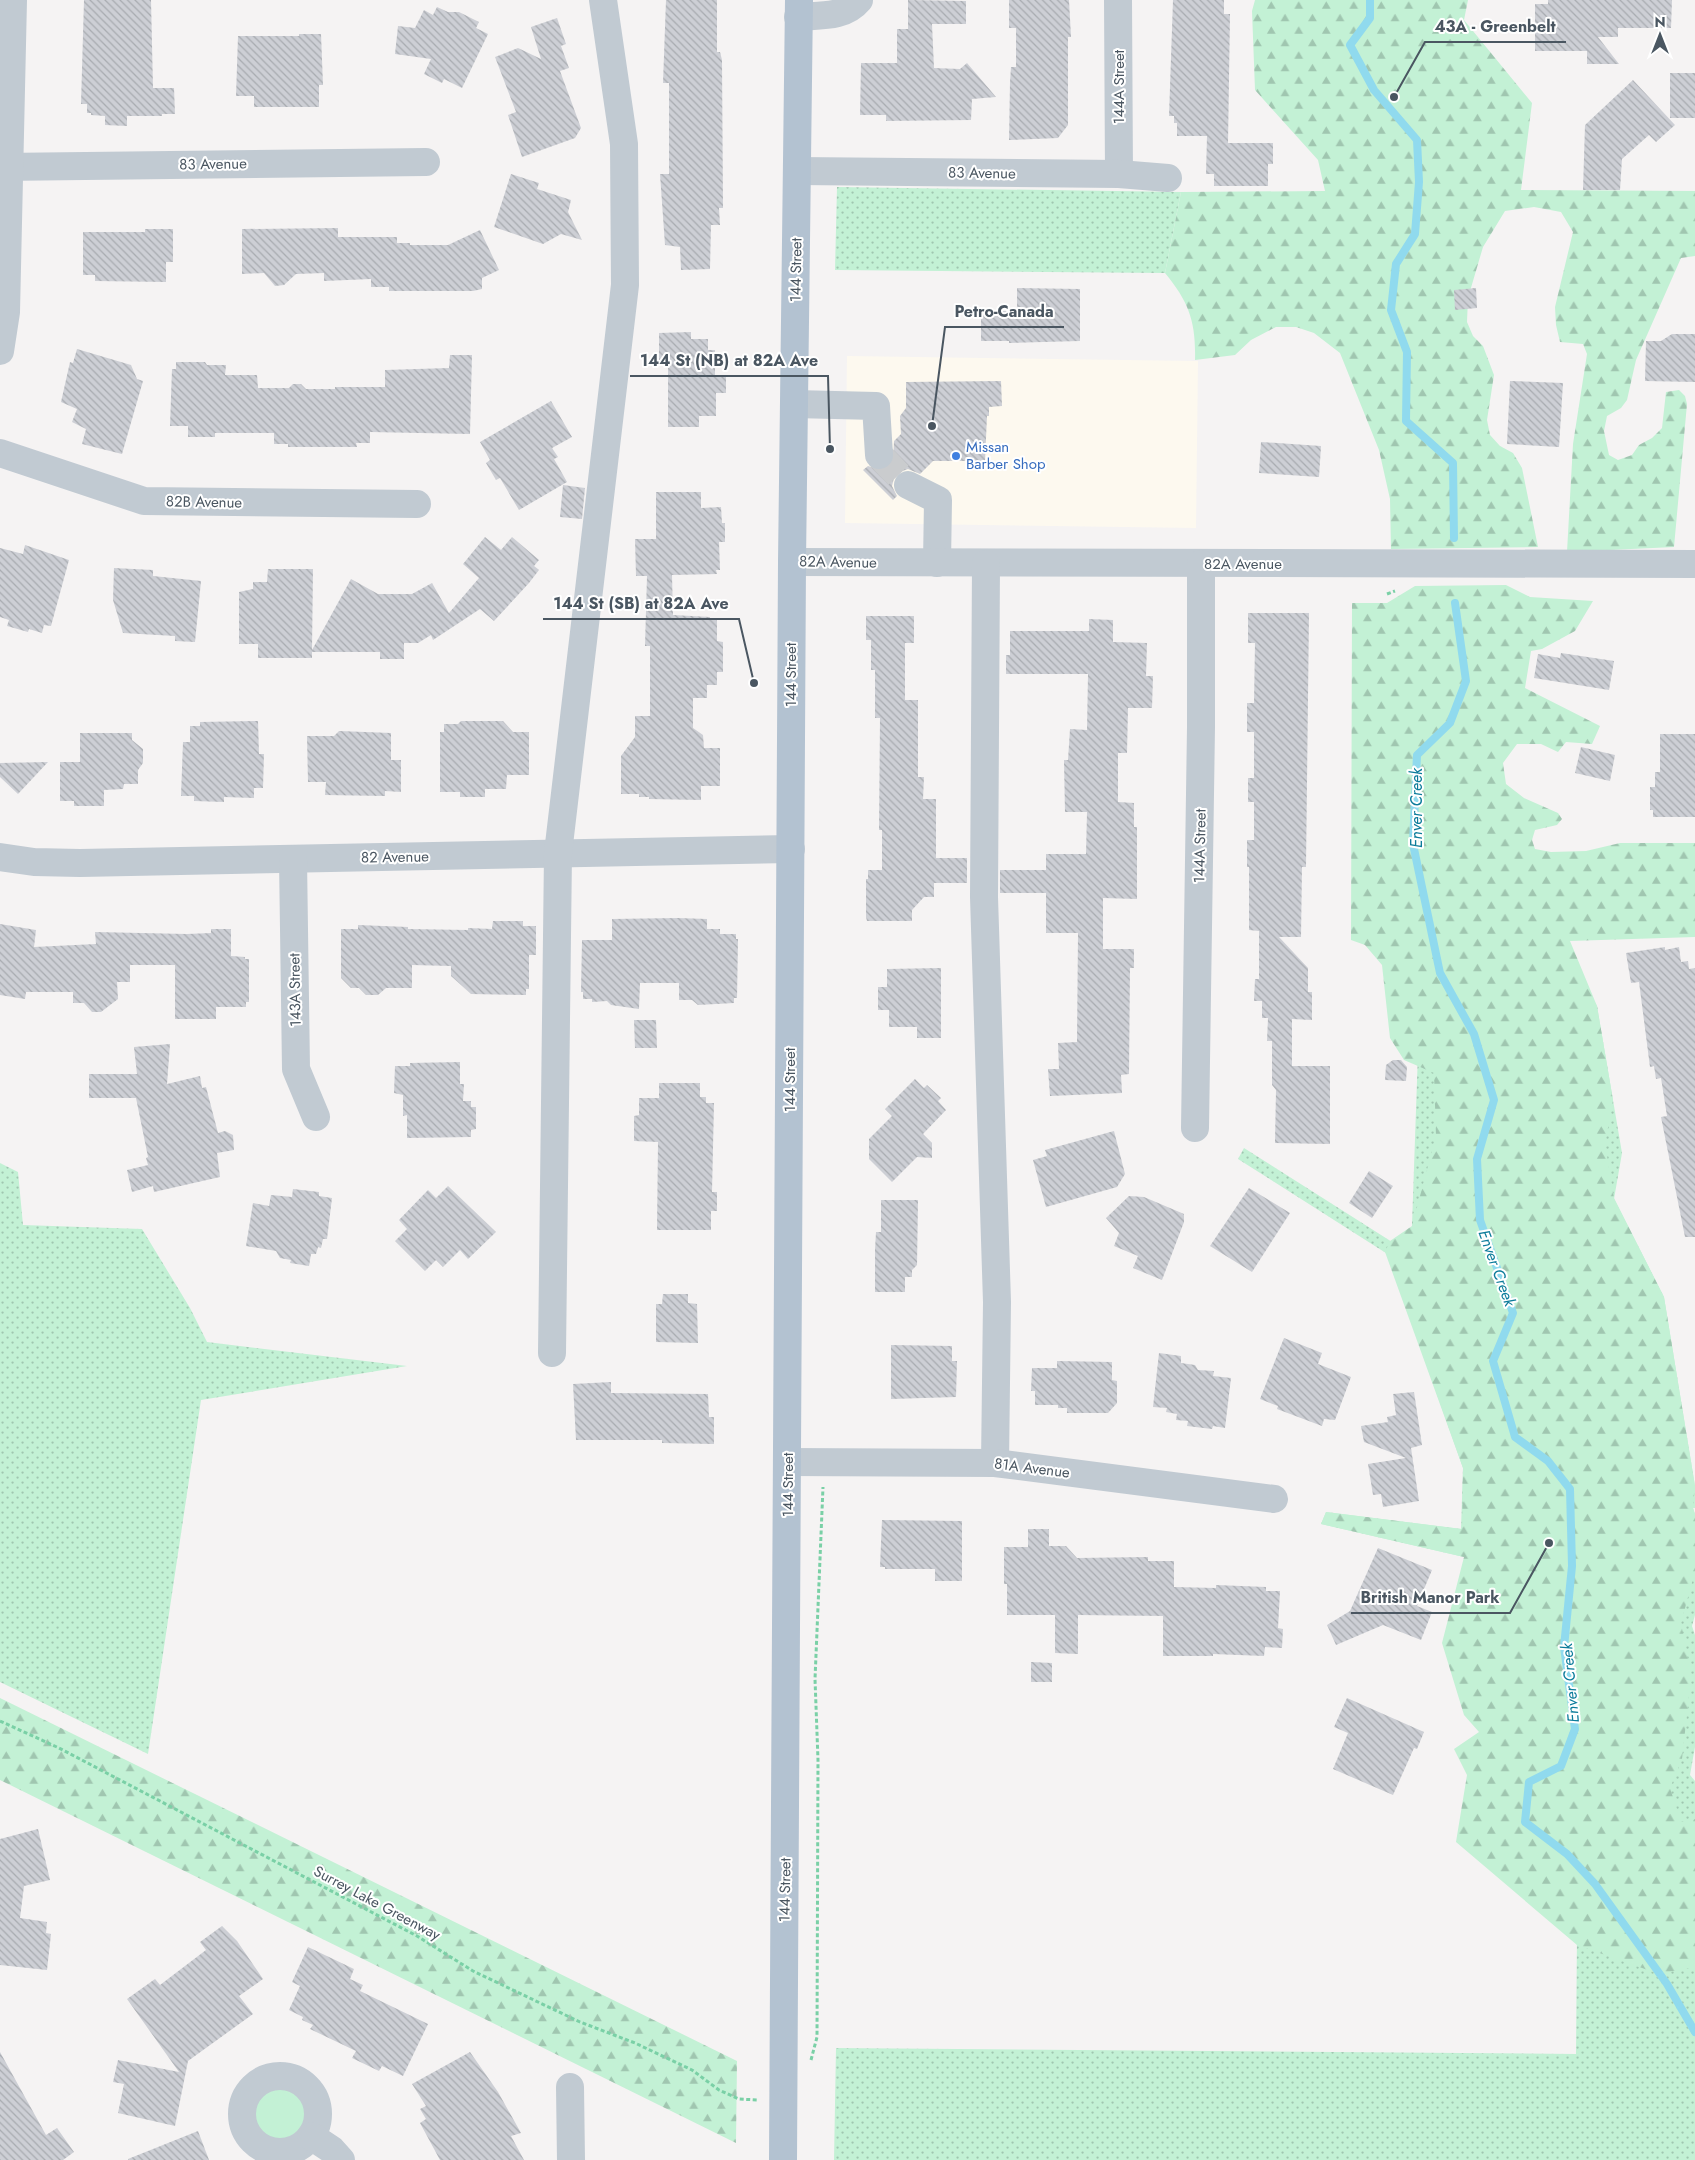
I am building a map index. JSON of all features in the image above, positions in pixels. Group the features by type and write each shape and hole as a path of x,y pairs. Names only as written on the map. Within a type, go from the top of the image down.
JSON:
{"main road":[{"name":"144 Street","path":"782,2160 788,1462 792,562 798,8"}],"street":[{"path":"0,351 6,312 5,166 13,0"},
{"path":"552,1353 558,853 625,285 624,144 603,0"},
{"path":"798,8 838,14 852,7 860,0"},
{"name":"144A Street","path":"1118,0 1119,174"},
{"name":"83 Avenue","path":"5,166 426,162"},
{"name":"83 Avenue","path":"797,171 1119,174 1168,178"},
{"path":"794,404 876,406 879,455"},
{"name":"82B Avenue","path":"0,453 144,501 416,504"},
{"path":"908,485 938,500 938,563"},
{"name":"82A Avenue","path":"792,562 986,564 1695,564"},
{"path":"986,564 984,897 998,1302 995,1463"},
{"name":"144A Street","path":"1195,1128 1201,727 1201,564"},
{"name":"82 Avenue","path":"0,856 57,864 791,849"},
{"name":"143A Street","path":"293,859 296,1069 316,1117"},
{"name":"81A Avenue","path":"788,1462 995,1463 1274,1499"},
{"path":"570,2087 571,2160"},
{"path":"311,2136 332,2150 341,2160"}],"path":[{"path":"811,2064 817,2037 818,1760 815,1679 823,1486"},
{"name":"Surrey Lake Greenway","path":"0,1721 59,1748 417,1936 473,1971 580,2022 652,2051 692,2070 719,2090 739,2099 744,2099"}],"shaded area":[{"path":"847,356 1198,361 1196,528 845,523"}],"green space":[{"path":"1255,0 1468,0 1464,20 1532,103 1521,190 1695,191 1695,256 1681,258 1636,360 1627,400 1621,408 1607,416 1604,431 1609,455 1618,460 1632,455 1639,445 1652,438 1662,428 1666,392 1679,390 1685,396 1687,404 1674,547 1567,552 1573,444 1587,354 1583,344 1560,342 1556,325 1555,307 1573,232 1561,212 1534,207 1505,211 1483,247 1468,298 1467,322 1473,336 1483,346 1494,375 1487,420 1490,435 1500,446 1513,453 1522,468 1538,547 1391,549 1390,499 1379,450 1340,353 1314,333 1296,327 1276,327 1251,340 1235,355 1195,360 1194,334 1189,313 1180,293 1165,273 1181,192 1325,191 1318,160 1255,90 1252,11"},
{"path":"837,187 1181,192 1165,273 835,270"},
{"path":"1506,585 1530,597 1593,601 1575,631 1542,649 1531,651 1525,688 1600,726 1592,744 1566,742 1558,752 1541,744 1517,744 1503,763 1506,784 1524,798 1558,813 1562,819 1557,825 1535,830 1532,840 1535,849 1551,852 1586,851 1620,843 1695,843 1695,937 1570,941 1597,1006 1613,1100 1605,1144 1614,1198 1664,1297 1695,1486 1693,1508 1695,1514 1695,1571 1681,1623 1691,1677 1682,1759 1670,1788 1681,1822 1695,1819 1695,1967 1659,1974 1577,1945 1456,1842 1467,1775 1454,1749 1479,1732 1464,1715 1442,1643 1464,1557 1321,1524 1326,1512 1462,1529 1463,1468 1385,1252 1390,1241 1412,1226 1436,1136 1434,1073 1404,1060 1390,1038 1382,965 1365,945 1351,940 1352,603 1387,603 1415,586"},
{"path":"1352,603 1597,1006 1622,1153 1614,1199 1664,1297 1695,1486 1695,1508 1693,1508 1695,1514 1695,1615 1692,1626 1695,1635 1695,1747 1690,1775 1695,1781 1695,2160 834,2160 836,2048 1576,2054 1579,1689 1464,1557 1321,1524 1326,1512 1461,1529 1463,1468 1409,1315 1411,1269 1238,1159 1244,1148 1411,1254 1418,1052"},
{"path":"0,1163 18,1172 23,1225 142,1229 190,1308 207,1342 407,1366 201,1400 148,1754 0,1682"},
{"path":"0,1698 737,2061 736,2143 0,1780"},
{"path":"279,2087 289,2089 297,2095 303,2103 305,2113 303,2123 297,2131 289,2137 279,2139 269,2137 261,2131 255,2123 253,2113 255,2103 261,2095 269,2089"}],"building":[{"path":"84,0 151,0 153,88 174,88 175,114 127,116 127,126 105,125 105,116 87,113 87,104 81,104"},
{"path":"666,0 717,0 717,52 720,52 722,60 723,208 719,208 720,225 711,225 710,269 681,270 680,247 665,245 660,174 669,174 669,83 663,83"},
{"path":"908,0 966,1 966,24 932,24 934,68 960,69 967,63 996,97 972,99 971,120 886,121 886,115 860,115 861,63 897,63 897,29 908,29"},
{"path":"1009,0 1069,0 1071,37 1068,37 1068,125 1058,138 1009,140 1010,82 1011,67 1016,67 1016,28 1009,28"},
{"path":"1173,0 1224,0 1224,14 1230,14 1228,143 1273,143 1273,164 1268,164 1268,186 1214,186 1214,174 1206,174 1207,136 1177,136 1177,123 1174,123 1174,116 1169,116"},
{"path":"1548,0 1672,0 1671,28 1618,28 1618,37 1598,37 1619,64 1587,64 1587,51 1535,51 1535,4 1548,4"},
{"path":"437,7 448,12 459,12 479,22 476,28 488,34 462,88 444,79 442,83 424,74 431,59 395,54 398,26 415,28 424,10 433,15"},
{"path":"557,18 566,44 561,46 569,68 560,71 581,128 575,138 522,157 508,115 516,112 495,57 518,48 541,59 531,27"},
{"path":"299,34 321,34 323,85 319,85 319,107 254,107 254,96 236,96 238,36 299,36"},
{"path":"1670,73 1695,73 1695,118 1670,118"},
{"path":"1633,80 1675,125 1656,142 1649,135 1622,159 1620,190 1583,190 1585,125"},
{"path":"511,174 539,183 537,189 571,200 568,212 582,240 561,234 543,244 494,227"},
{"path":"338,228 338,237 397,237 397,243 410,243 410,245 448,245 480,230 499,270 482,278 482,289 473,291 389,291 389,287 371,287 371,279 324,281 324,273 296,274 284,285 275,286 264,273 242,274 242,229"},
{"path":"145,229 173,229 173,262 166,262 166,282 95,281 95,275 83,275 83,232 145,232"},
{"path":"1017,288 1080,289 1080,341 1009,343 1009,341 981,341 981,311 1017,311"},
{"path":"1476,288 1477,308 1455,310 1454,290"},
{"path":"691,332 691,339 708,339 708,350 715,350 715,375 726,375 726,393 716,393 716,416 699,416 699,427 668,427 668,360 659,360 659,333"},
{"path":"1672,334 1695,334 1695,382 1645,381 1646,341 1661,341"},
{"path":"77,349 131,365 137,379 143,381 122,454 82,444 86,429 72,422 77,409 61,402 70,362 73,363"},
{"path":"450,355 472,355 470,434 370,432 370,443 356,443 357,447 288,447 288,444 274,444 274,433 215,433 215,437 188,437 188,426 170,426 172,369 176,369 176,362 205,362 207,365 226,365 225,375 257,375 258,388 289,388 293,384 301,384 306,389 335,389 335,387 385,387 385,370 449,368"},
{"path":"1001,381 1002,406 989,407 989,416 987,416 985,461 933,461 920,474 908,469 900,472 894,478 892,486 897,496 893,500 863,470 868,466 880,470 888,468 893,462 894,441 901,434 900,416 906,408 906,382"},
{"path":"1510,381 1563,383 1559,447 1507,444"},
{"path":"551,401 572,437 552,448 558,457 554,459 567,482 519,510 500,478 496,480 486,463 490,460 480,442"},
{"path":"1261,442 1321,446 1319,477 1259,473"},
{"path":"563,485 585,488 582,519 560,517"},
{"path":"656,492 701,492 701,508 721,507 722,523 725,523 725,542 719,542 720,570 716,570 717,574 672,575 673,615 710,617 710,620 717,620 717,641 723,642 723,672 717,672 717,685 707,685 707,698 693,698 693,728 703,735 704,748 720,748 720,786 701,786 701,800 649,799 649,797 639,797 639,794 621,794 621,756 635,737 635,716 650,716 650,646 645,646 647,576 636,576 635,539 656,539"},
{"path":"485,537 501,550 512,537 539,560 534,566 539,570 494,621 480,609 433,640 431,635 418,643 404,643 404,659 380,659 380,652 312,652 312,658 258,658 258,644 239,644 239,592 253,589 253,582 267,582 268,569 313,569 312,650 351,579 378,594 412,594 432,583 449,613 479,578 463,564"},
{"path":"25,545 69,560 51,626 44,625 42,633 29,629 28,632 7,626 9,620 0,617 0,548 23,554"},
{"path":"114,568 153,570 153,576 201,581 195,642 175,641 175,636 123,633 113,600"},
{"path":"1248,613 1309,613 1306,867 1302,867 1301,937 1279,937 1308,968 1308,992 1312,992 1312,1020 1292,1019 1292,1066 1330,1066 1330,1144 1275,1143 1276,1090 1272,1085 1272,1041 1267,1041 1268,1018 1262,1018 1262,1001 1254,1001 1255,979 1259,979 1259,931 1249,930 1247,840 1254,840 1254,802 1248,802 1248,778 1254,778 1254,732 1247,732 1247,703 1254,703 1255,643 1248,643"},
{"path":"866,616 914,616 914,643 905,643 905,700 918,700 918,777 924,777 923,799 936,799 936,858 967,858 967,883 934,883 934,897 924,897 912,910 912,921 867,921 866,917 866,879 868,879 868,870 882,870 882,830 879,830 880,718 875,718 875,670 871,670 871,640 866,640"},
{"path":"1089,619 1113,620 1113,642 1147,643 1146,676 1153,676 1152,708 1128,708 1127,753 1118,753 1118,802 1134,803 1134,827 1137,827 1137,899 1103,898 1103,949 1134,949 1134,968 1130,968 1129,1074 1121,1075 1122,1093 1050,1096 1048,1069 1059,1069 1058,1043 1077,1042 1078,933 1046,933 1046,893 1000,893 1000,870 1046,870 1046,854 1086,854 1087,812 1065,812 1064,760 1068,760 1070,729 1087,730 1088,674 1006,674 1006,655 1010,655 1010,631 1089,631"},
{"path":"1561,653 1614,661 1609,690 1534,678 1538,654 1560,658"},
{"path":"258,721 259,754 264,754 263,788 254,788 254,798 224,797 224,802 194,801 194,796 181,796 183,742 190,742 190,726 200,726 200,722"},
{"path":"461,721 503,721 513,732 529,732 529,775 507,775 506,789 485,789 485,797 460,797 460,792 440,792 440,732 444,732 444,724 458,724"},
{"path":"339,731 391,733 391,760 401,760 401,792 385,791 385,796 325,795 326,782 308,782 307,736 334,736"},
{"path":"80,733 132,733 132,740 143,749 143,763 138,770 138,784 124,784 123,789 104,790 104,806 74,806 74,801 60,801 60,762 80,762"},
{"path":"1660,734 1695,734 1695,817 1653,817 1653,810 1650,810 1650,787 1655,787 1655,772 1660,772"},
{"path":"1581,747 1615,755 1610,781 1575,773"},
{"path":"48,762 18,794 0,777 0,763"},
{"path":"612,919 707,919 707,929 720,929 720,934 736,934 736,939 738,939 737,998 734,998 734,1003 698,1005 692,1000 679,1000 679,983 640,983 639,1009 611,1005 607,1001 592,1002 592,999 583,999 583,992 581,992 582,940 612,940"},
{"path":"493,921 523,921 523,926 536,926 536,955 529,955 529,989 526,989 526,995 471,994 451,976 451,966 412,965 412,988 386,988 378,995 366,995 359,988 351,988 341,978 341,929 358,929 358,925 408,927 408,929 492,929"},
{"path":"0,924 36,930 34,947 96,944 95,932 187,934 211,933 211,929 231,929 231,956 249,959 249,1002 246,1002 246,1007 216,1007 216,1019 175,1019 175,965 130,965 130,982 117,982 118,999 101,1012 92,1012 84,1003 73,1003 73,992 26,992 25,999 0,995"},
{"path":"1665,947 1665,950 1679,947 1681,962 1688,961 1689,969 1695,968 1695,1237 1685,1237 1661,1117 1667,1116 1661,1078 1656,1079 1654,1066 1650,1067 1639,982 1631,983 1626,953"},
{"path":"941,968 941,1038 917,1038 917,1027 889,1027 889,1010 878,1010 878,987 887,987 887,969"},
{"path":"634,1020 656,1020 657,1048 635,1048"},
{"path":"170,1044 167,1084 200,1076 202,1088 206,1087 218,1133 225,1131 233,1135 234,1150 217,1153 220,1177 154,1192 153,1186 132,1192 127,1170 148,1165 136,1098 89,1098 89,1074 137,1074 134,1047"},
{"path":"1393,1060 1401,1060 1407,1067 1406,1081 1385,1080 1386,1065"},
{"path":"460,1062 460,1084 464,1084 463,1101 471,1101 471,1107 476,1107 476,1129 471,1130 471,1137 407,1138 407,1115 403,1116 403,1095 394,1093 395,1066 410,1066 410,1063"},
{"path":"915,1079 924,1088 927,1085 941,1098 938,1101 946,1110 923,1134 932,1143 932,1158 917,1157 892,1182 869,1159 869,1139 892,1116 885,1109"},
{"path":"659,1083 700,1083 700,1097 706,1097 706,1103 714,1103 712,1192 717,1192 717,1211 711,1211 711,1230 657,1230 658,1142 634,1141 634,1116 639,1115 639,1098 659,1098"},
{"path":"1114,1131 1125,1174 1117,1187 1046,1207 1033,1160 1047,1156 1045,1150"},
{"path":"1369,1171 1393,1186 1372,1218 1349,1203"},
{"path":"448,1186 496,1232 468,1259 460,1250 443,1267 436,1260 425,1271 395,1241 407,1229 399,1220 428,1190 436,1198"},
{"path":"1249,1188 1290,1213 1252,1272 1210,1246"},
{"path":"293,1189 319,1192 319,1196 332,1198 327,1239 323,1239 321,1248 318,1247 316,1254 311,1254 309,1266 290,1263 291,1260 280,1258 276,1251 246,1246 253,1203 269,1206 271,1195 292,1197"},
{"path":"1129,1196 1144,1197 1184,1214 1184,1222 1162,1280 1133,1268 1138,1256 1114,1246 1119,1233 1106,1218"},
{"path":"881,1200 918,1200 917,1265 912,1270 912,1277 905,1277 905,1292 875,1292 876,1232 881,1232"},
{"path":"663,1294 688,1294 688,1303 697,1304 698,1343 656,1342 656,1304 662,1304"},
{"path":"1284,1338 1322,1353 1318,1364 1351,1377 1335,1420 1324,1419 1322,1426 1277,1409 1278,1406 1260,1399"},
{"path":"891,1345 952,1346 952,1361 957,1361 956,1397 891,1399"},
{"path":"1159,1353 1181,1356 1181,1363 1195,1365 1198,1370 1214,1371 1213,1376 1231,1378 1225,1428 1213,1426 1212,1429 1187,1426 1188,1421 1176,1420 1177,1414 1166,1412 1167,1408 1153,1407"},
{"path":"1057,1361 1112,1362 1112,1380 1117,1381 1117,1403 1108,1413 1067,1413 1067,1408 1058,1408 1058,1405 1035,1405 1035,1391 1031,1391 1032,1368 1057,1368"},
{"path":"611,1382 611,1393 708,1394 709,1417 714,1417 714,1444 662,1443 662,1440 576,1440 573,1384"},
{"path":"1414,1392 1422,1445 1411,1448 1419,1501 1383,1507 1381,1494 1373,1495 1368,1464 1406,1458 1364,1442 1361,1426 1388,1422 1387,1417 1396,1415 1393,1394"},
{"path":"882,1520 962,1521 962,1581 935,1581 935,1569 885,1569 885,1567 880,1567"},
{"path":"1028,1529 1049,1529 1049,1546 1066,1546 1077,1558 1148,1557 1148,1561 1174,1561 1174,1587 1216,1588 1216,1585 1266,1587 1266,1591 1280,1591 1278,1628 1283,1629 1282,1648 1265,1647 1264,1656 1213,1654 1213,1656 1163,1656 1163,1616 1078,1615 1078,1654 1055,1653 1055,1615 1007,1615 1007,1584 1004,1584 1004,1547 1028,1547"},
{"path":"1378,1548 1432,1570 1417,1606 1432,1612 1421,1640 1383,1625 1336,1645 1327,1625 1350,1611"},
{"path":"1031,1662 1052,1663 1052,1682 1031,1682"},
{"path":"1347,1698 1424,1732 1417,1749 1414,1748 1393,1795 1333,1769 1348,1733 1334,1727"},
{"path":"38,1829 50,1880 24,1886 20,1918 47,1922 46,1933 51,1934 47,1970 0,1965 0,1839"},
{"path":"222,1926 237,1941 263,1979 239,1996 253,2014 188,2061 175,2126 118,2113 124,2084 113,2082 118,2060 179,2072 127,1999 155,1979 160,1985 206,1950 200,1942"},
{"path":"308,1947 354,1969 350,1979 363,1985 360,1991 428,2024 403,2076 382,2066 379,2071 352,2058 356,2051 310,2029 313,2025 302,2020 303,2017 289,2010 300,1986 292,1982"},
{"path":"0,2052 46,2135 57,2128 74,2152 63,2160 0,2160"},
{"path":"470,2052 498,2092 521,2133 511,2136 524,2160 440,2160 420,2123 426,2119 420,2109 426,2106 412,2084"},
{"path":"198,2131 209,2160 128,2160 128,2159"}],"waterway":[{"name":"Enver Creek","path":"1370,0 1370,18 1350,45 1374,90 1417,140 1419,182 1415,234 1396,264 1391,310 1407,352 1406,421 1453,463 1454,538"},
{"name":"Enver Creek","path":"1455,603 1466,681 1450,723 1417,755 1413,844 1440,973 1474,1034 1494,1100 1477,1159 1480,1220 1513,1313 1493,1361 1515,1437 1548,1461 1570,1489 1572,1566 1564,1647 1575,1729 1561,1766 1529,1782 1525,1822 1567,1854 1595,1884 1667,1984 1695,2032"}],"tunnel":[{"path":"879,455 908,485"}],"place":[{"name":"43A - Greenbelt","path":"1394,97"},
{"name":"Petro-Canada","path":"932,426"},
{"name":"144 St (NB) at 82A Ave","path":"830,449"},
{"name":"Missan Barber Shop","path":"956,456"},
{"name":"144 St (SB) at 82A Ave","path":"754,683"},
{"name":"British Manor Park","path":"1549,1543"}]}
